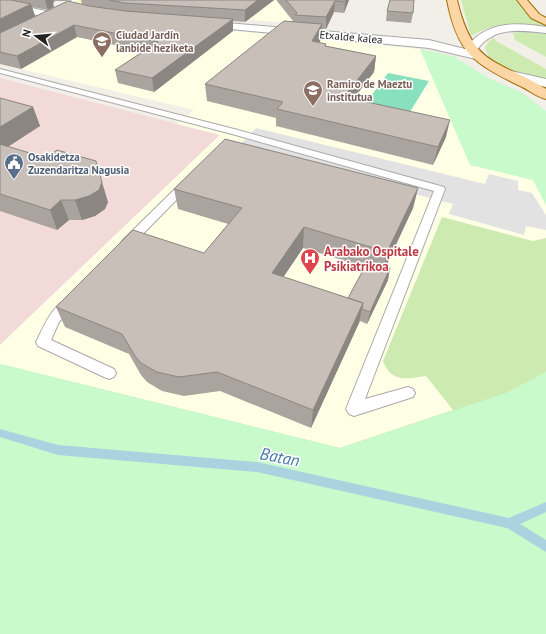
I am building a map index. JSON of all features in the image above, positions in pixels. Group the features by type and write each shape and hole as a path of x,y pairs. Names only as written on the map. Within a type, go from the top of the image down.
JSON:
{"main road":[{"path":"452,0 463,38 474,52 489,66 511,75 546,95"},
{"path":"522,0 535,16 546,22"}],"street":[{"path":"0,43 48,14 68,4 87,0"},
{"path":"0,4 48,14"},
{"path":"0,32 48,14 68,4 87,12"},
{"name":"Etxalde kalea","path":"193,23 254,27 423,44 474,52"},
{"path":"474,52 482,37 494,31 516,28 546,30"},
{"path":"511,75 546,83"}],"lane":[{"path":"0,38 48,14"},
{"path":"0,71 235,132 440,189 354,409 408,393"},
{"path":"224,144 235,132"},
{"path":"120,251 197,172"},
{"path":"82,290 54,319 43,342 108,373"}],"shaded area":[{"path":"180,0 292,0 296,23 215,18"},
{"name":"Arabako Ospitale Psikiatrikoa","path":"68,15 184,29 245,32 420,49 470,164 533,180 546,205 546,372 506,393 340,448 0,364 0,345 220,135 177,124 194,110 0,64"},
{"path":"0,78 220,135 0,345"},
{"path":"256,128 485,184 489,174 518,181 518,190 532,193 546,215 546,230 526,226 524,235 449,214 453,204 237,148"}],"green space":[{"path":"461,0 519,0 546,26 517,24 498,26 480,31 471,36"},
{"path":"523,32 546,34 546,57 515,40 513,33"},
{"path":"494,37 496,41 546,69 546,79 519,73 501,67 494,62 488,55 485,47"},
{"path":"420,49 453,56 490,79 521,92 546,111 546,205 533,180 470,165"},
{"path":"388,73 429,81 405,120 360,111"},
{"path":"442,217 533,241 546,238 546,634 0,364 340,448 453,410 426,376 400,378 390,373 383,361"},
{"path":"0,364 340,448 506,393 546,372 546,634 0,634"}],"building":[{"path":"0,0 11,0 31,4 0,19"},
{"path":"109,0 258,0 245,10 125,3"},
{"path":"286,0 346,0 345,2 335,1 326,17 295,15 297,13"},
{"path":"390,0 414,0 413,13 387,11"},
{"path":"68,1 89,6 125,11 233,19 152,78 115,70 158,42 74,25 17,56 0,52 0,33"},
{"path":"284,21 322,24 312,41 326,44 325,46 376,56 344,97 450,120 438,147 277,109 283,102 205,84"},
{"path":"0,98 33,107 0,127"},
{"path":"225,139 418,188 387,252 304,227 272,273 363,303 313,410 217,372 179,377 157,372 141,363 122,334 56,307 133,230 204,253 242,208 174,189"},
{"path":"0,144 46,158 57,150 96,161 102,182 99,190 89,196 75,200 61,200 50,210 0,194"},
{"path":"368,261 390,268 370,312 362,309 363,303 348,298"}],"waterway":[{"name":"Batan","path":"0,433 58,450 257,467 509,523"},
{"path":"509,523 546,507"},
{"name":"Batan","path":"509,523 546,546"}],"place":[{"name":"Ciudad Jardín lanbide heziketa","path":"102,58"},
{"name":"Ramiro de Maeztu institutua","path":"313,107"},
{"name":"Osakidetza Zuzendaritza Nagusia","path":"14,180"},
{"name":"Arabako Ospitale Psikiatrikoa","path":"310,275"}]}
